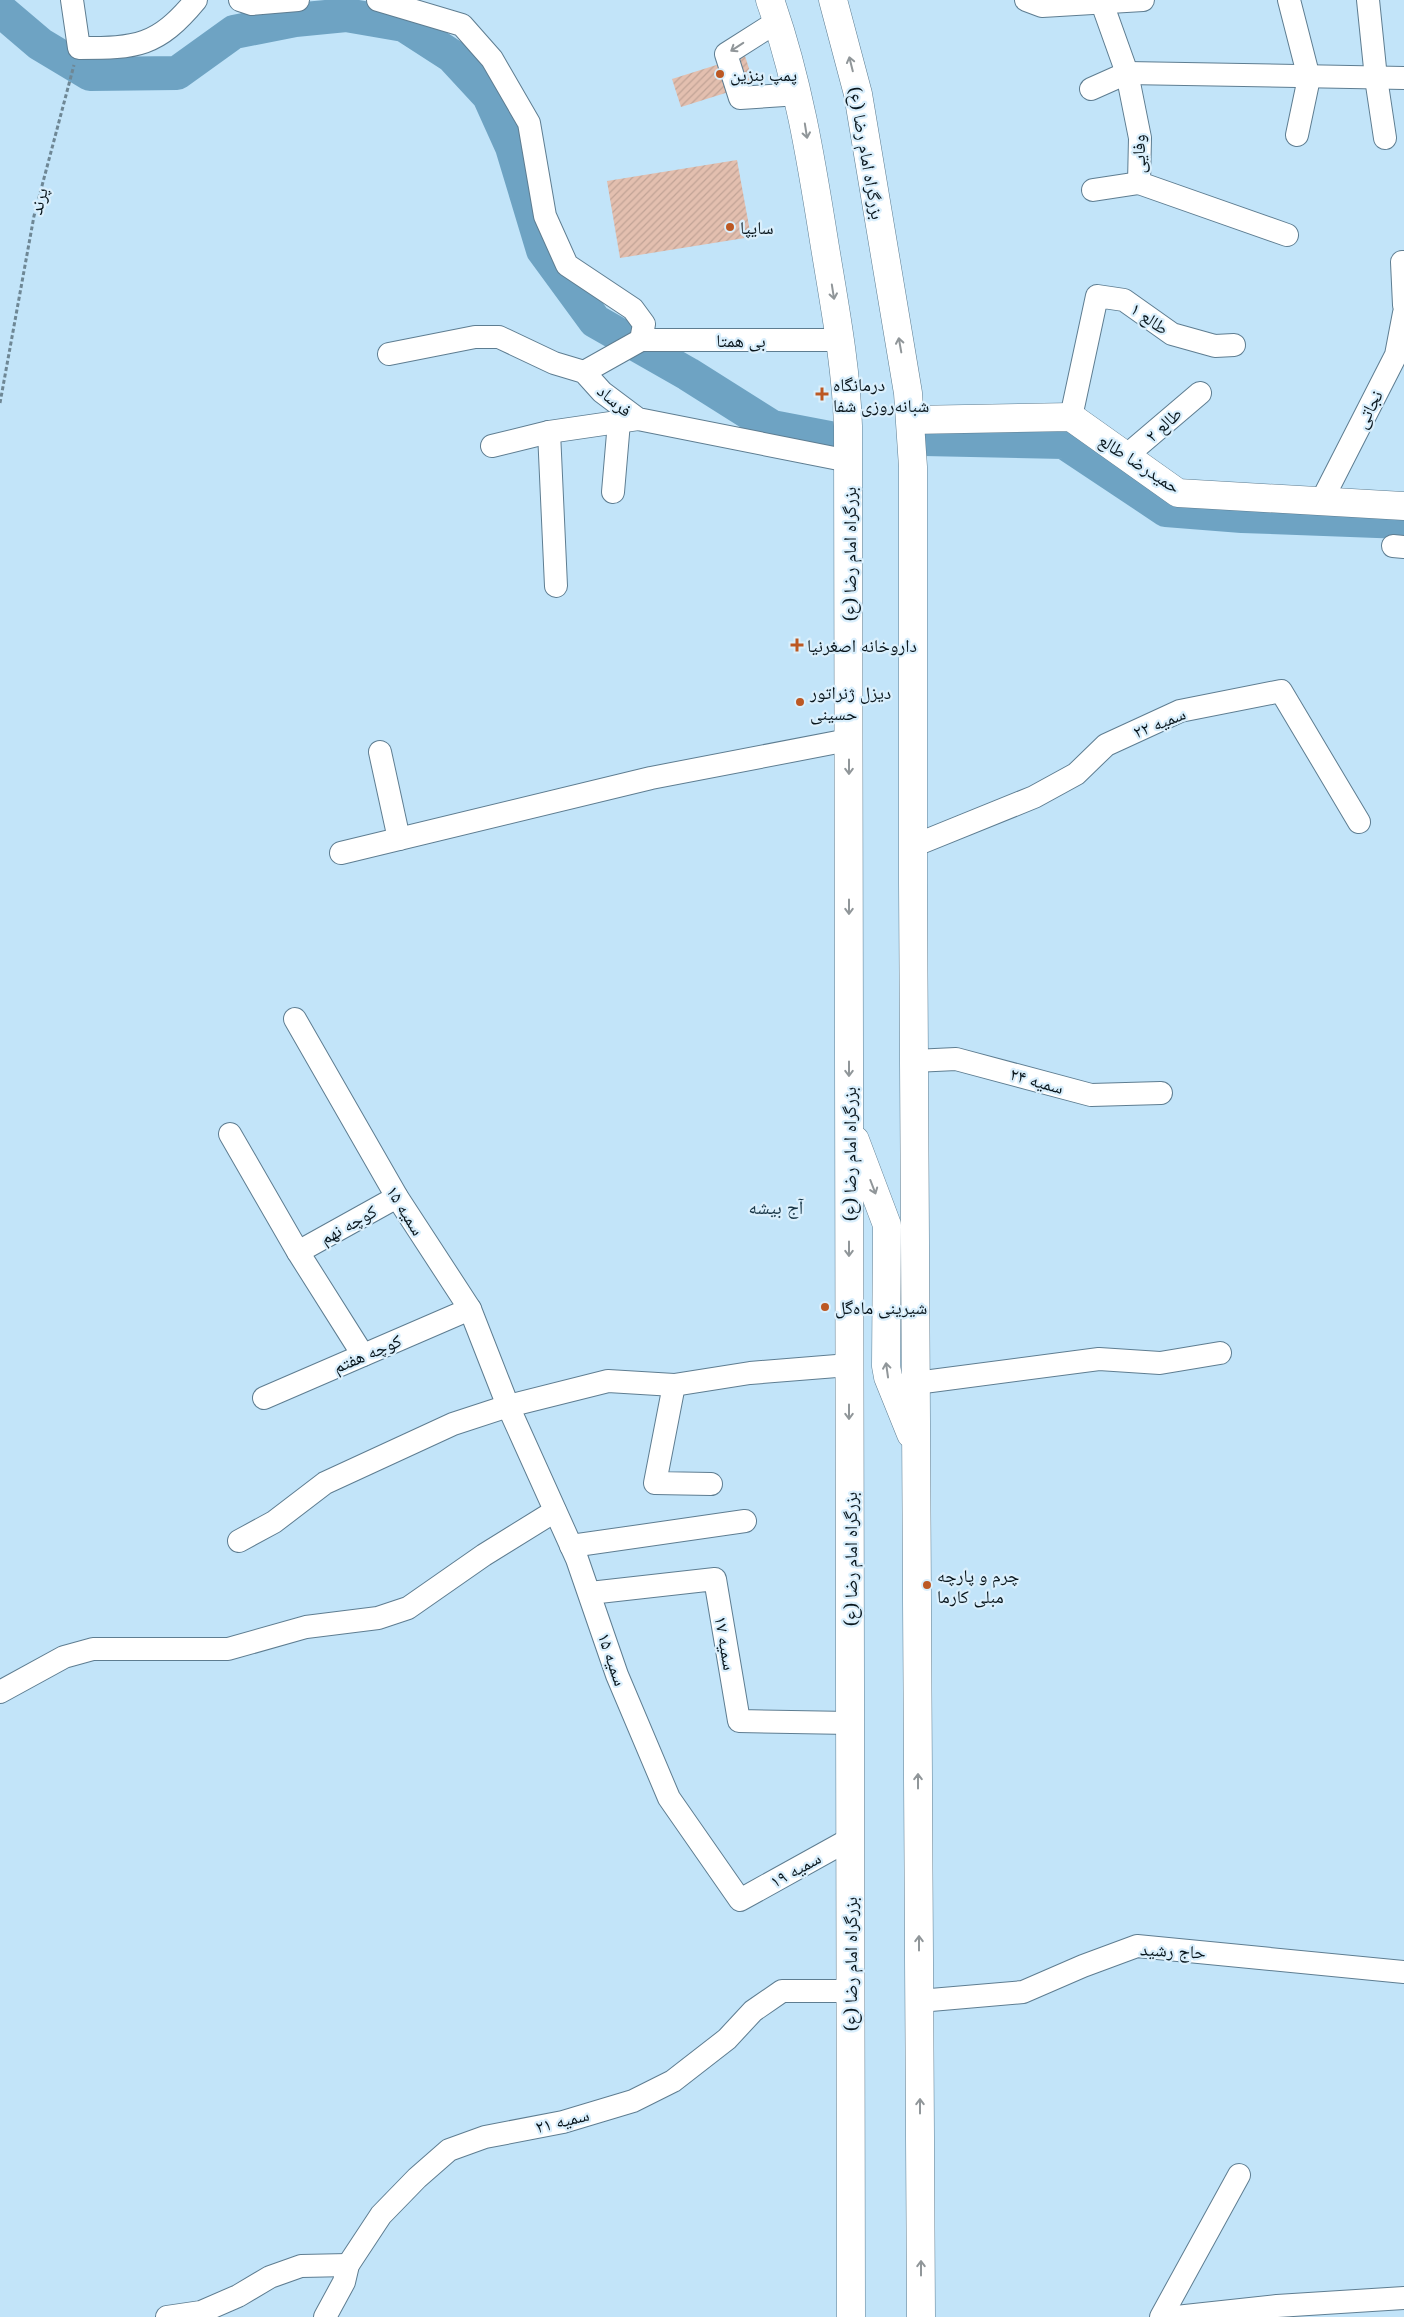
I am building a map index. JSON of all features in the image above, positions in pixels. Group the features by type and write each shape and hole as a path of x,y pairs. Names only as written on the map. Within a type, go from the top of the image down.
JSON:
{"main road":[{"name":"بزرگراه امام رضا (ع)","path":"833,0 858,94 911,420 913,476 913,846 921,2317"},
{"name":"بزرگراه امام رضا (ع)","path":"774,10 799,94 840,340 848,410 850,2317"},
{"path":"911,420 1071,417"},
{"name":"حمیدرضا طالع","path":"1071,417 1178,493 1404,506"},
{"path":"849,1125 886,1220 886,1366 888,1377 916,1448"},
{"path":"849,1288 915,1292"}],"street":[{"path":"72,0 79,48 120,48 153,40 179,21 196,0"},
{"path":"240,0 252,4 298,0"},
{"path":"378,0 462,25 492,59 529,122 545,216 567,265 633,309 644,324 637,343 584,372"},
{"path":"1037,2 1102,3 1143,0"},
{"path":"1289,0 1309,78 1297,135"},
{"path":"1368,0 1376,78 1385,138"},
{"name":"وفایی","path":"1102,3 1127,73 1140,138 1138,183 1287,235"},
{"path":"774,10 726,54 740,98 799,94"},
{"path":"1091,89 1127,73 1309,78 1404,78"},
{"path":"1093,190 1138,183"},
{"path":"1404,262 1402,262 1404,305"},
{"name":"طالع ۱","path":"1071,417 1098,296 1124,300 1172,334 1216,346 1234,345"},
{"name":"نجاتی","path":"1321,502 1396,355 1402,335 1404,313"},
{"name":"فرساد","path":"389,354 476,338 499,337 554,364 584,372 628,421 849,461"},
{"name":"بی همتا","path":"637,343 840,340"},
{"name":"طالع ۲","path":"1126,456 1200,393"},
{"path":"492,446 549,432 628,421 613,492"},
{"path":"549,432 556,586"},
{"name":"سمیه ۲۲","path":"913,846 1034,797 1076,774 1106,745 1180,711 1281,691 1359,822"},
{"path":"341,853 651,778 848,740"},
{"path":"380,752 399,839"},
{"name":"سمیه ۱۵","path":"294,1019 397,1197 470,1310 508,1406 571,1546 590,1593 617,1676 669,1798 740,1900"},
{"name":"سمیه ۲۴","path":"914,1060 956,1059 1091,1095 1161,1093"},
{"path":"230,1134 298,1252 363,1355"},
{"name":"کوچه نهم","path":"298,1252 397,1197"},
{"name":"کوچه هفتم","path":"264,1398 470,1310"},
{"path":"916,1383 1099,1359 1160,1363 1220,1353"},
{"path":"239,1541 274,1522 325,1483 453,1424 508,1406 608,1381 674,1385 750,1373 849,1365"},
{"path":"674,1385 656,1483 711,1484"},
{"path":"0,1692 64,1657 93,1649 228,1649 306,1627 378,1618 408,1608 484,1555 555,1511"},
{"path":"571,1546 745,1521"},
{"name":"سمیه ۱۷","path":"590,1593 715,1580 739,1721 850,1723"},
{"name":"سمیه ۱۹","path":"740,1900 850,1838"},
{"name":"حاج رشید","path":"919,2001 1023,1992 1083,1966 1138,1946 1404,1972"},
{"name":"سمیه ۲۱","path":"325,2317 344,2282 348,2265 381,2215 417,2178 449,2150 485,2137 563,2122 633,2102 673,2081 727,2039 753,2011 782,1991 850,1991"},
{"path":"1161,2317 1239,2175"},
{"path":"167,2317 201,2312 238,2296 270,2277 301,2266 348,2265"},
{"path":"1176,2317 1278,2312 1404,2298"}],"path":[{"name":"پرند","path":"0,403 34,216 79,48"}],"building":[{"path":"745,56 754,84 681,107 672,79"},
{"path":"737,160 751,237 620,258 607,181"}],"waterway":[{"path":"0,10 40,44 90,74 177,73 234,32 295,20 346,15 404,25 452,56 489,96 512,147 543,250 595,321 688,374 772,427 840,440"},
{"path":"924,439 1064,442 1166,510 1242,516 1404,522"}],"place":[{"name":"پمپ بنزین","path":"720,74"},
{"name":"سایپا","path":"730,227"},
{"name":"درمانگاه شبانه‌روزی شفا","path":"822,394"},
{"name":"داروخانه اصغرنیا","path":"797,645"},
{"name":"دیزل ژنراتور حسینی","path":"800,702"},
{"name":"شیرینی ماه‌گل","path":"825,1307"},
{"name":"چرم و پارچه مبلی کارما","path":"927,1585"}],"district":[{"name":"آج بیشه","path":"776,1207"}]}
